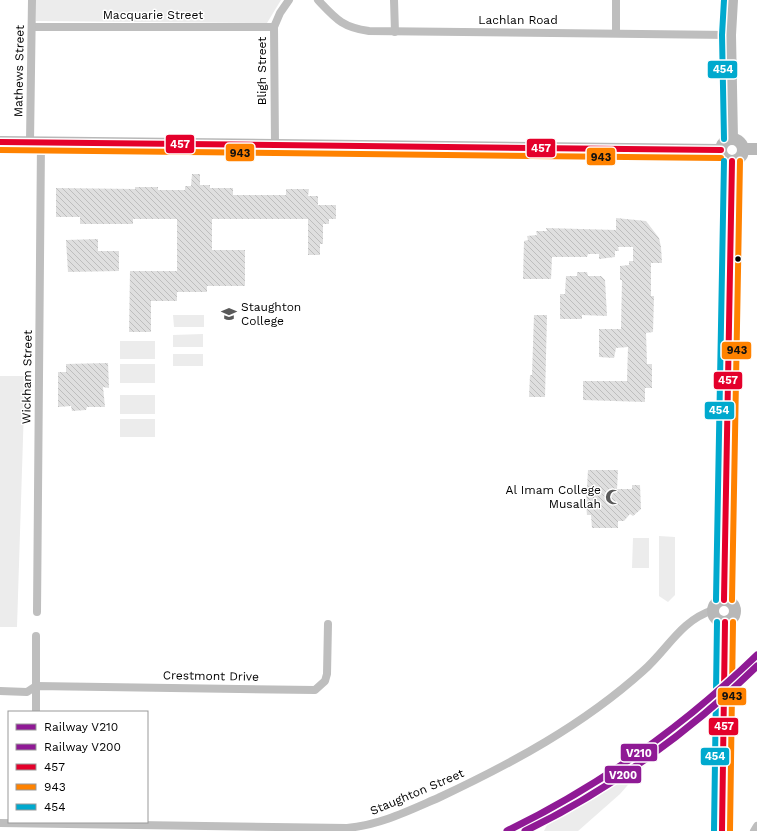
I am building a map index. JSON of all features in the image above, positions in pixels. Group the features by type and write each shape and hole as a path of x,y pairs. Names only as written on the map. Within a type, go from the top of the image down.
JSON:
{"street":[{"name":"Mathews Street","path":"32,0 36,142"},
{"name":"Bligh Street","path":"275,145 274,27 280,13 289,0"},
{"name":"Lachlan Road","path":"318,0 336,18 351,28 395,32 730,35"},
{"path":"394,0 395,32"},
{"path":"616,0 616,33"},
{"path":"732,0 730,35 732,139"},
{"name":"Macquarie Street","path":"32,27 274,27"},
{"path":"732,139 741,143 743,149 742,156 732,161 723,156 721,150 726,141 732,139"},
{"path":"0,142 721,150"},
{"name":"Wickham Street","path":"36,142 36,612"},
{"path":"743,149 757,150"},
{"path":"724,600 732,161"},
{"path":"724,600 731,602 735,609 734,616 724,622 718,620 713,610 718,602 724,600"},
{"name":"Staughton Street","path":"88,823 347,828 364,827 382,822 478,779 522,756 580,720 644,670 688,623 699,615 713,610"},
{"path":"722,831 724,622"},
{"name":"Crestmont Drive","path":"36,686 314,690 325,681 327,674 328,624"},
{"path":"36,636 36,711"},
{"path":"0,691 27,692 36,686"},
{"path":"754,831 757,826"}],"shaded area":[{"path":"36,0 281,0 267,23 36,21"},
{"path":"173,315 204,315 204,327 174,327"},
{"path":"203,334 203,347 173,347 173,335"},
{"path":"120,341 155,341 155,359 120,359"},
{"path":"173,354 203,354 203,366 173,366"},
{"path":"120,364 155,364 155,383 120,383"},
{"path":"0,376 25,376 17,627 0,627"},
{"path":"120,395 155,395 155,414 120,414"},
{"path":"120,419 155,419 155,437 120,437"},
{"path":"659,536 675,537 675,595 668,602 659,596"},
{"path":"633,538 649,538 649,568 632,568"},
{"path":"661,747 620,794 578,831 544,831 548,823 612,784"}],"building":[{"path":"192,174 200,174 200,185 210,185 210,188 233,188 233,195 286,195 286,189 309,189 308,196 318,196 318,205 336,205 336,219 329,219 329,224 323,224 323,244 320,244 320,255 308,255 308,219 212,219 212,250 245,250 245,286 207,286 207,292 177,292 177,301 151,301 151,332 129,332 130,271 177,271 177,219 133,219 133,224 80,224 80,217 56,217 56,188 135,189 135,187 158,187 158,190 185,190 185,186 191,186"},
{"path":"616,218 646,221 659,238 661,247 662,263 651,263 651,296 654,296 653,332 646,333 647,364 652,364 652,388 645,388 645,402 583,400 583,381 627,381 628,347 616,348 614,358 599,357 599,329 621,329 622,280 620,280 620,266 629,265 629,261 633,261 633,247 618,247 619,251 615,251 615,257 599,259 599,254 588,254 587,257 552,257 551,279 523,279 524,241 528,240 527,236 537,235 536,231 547,231 546,228 616,230"},
{"path":"98,239 98,251 119,251 119,271 68,272 66,240"},
{"path":"577,272 587,272 588,276 601,276 605,280 607,316 582,315 582,319 560,319 560,294 565,294 566,276 577,276"},
{"path":"534,315 547,315 545,397 529,397 530,375 532,375"},
{"path":"108,363 109,388 103,387 105,407 87,407 86,410 72,411 71,406 58,407 58,372 66,372 66,364"},
{"name":"Al Imam College Musallah","path":"588,470 618,470 617,489 632,489 632,485 640,485 641,509 633,516 630,514 624,521 618,521 618,528 592,528 591,515 587,515 586,505"}],"rail line":[{"name":"V210","path":"507,831 575,794 639,753 700,706 757,655"},
{"name":"V200","path":"525,831 587,797 647,758 705,714 757,666"}],"transit line":[{"name":"454","path":"724,0 722,35 724,139"},
{"name":"457","path":"0,142 721,150"},
{"name":"943","path":"0,150 721,158"},
{"name":"454","path":"716,600 724,161"},
{"name":"457","path":"724,600 732,161"},
{"name":"943","path":"732,600 740,161"},
{"name":"454","path":"714,831 717,622"},
{"name":"457","path":"722,831 725,622"},
{"name":"943","path":"730,831 733,622"}],"place":[{"name":"Staughton College","path":"229,314"},
{"name":"Al Imam College Musallah","path":"613,497"}]}
